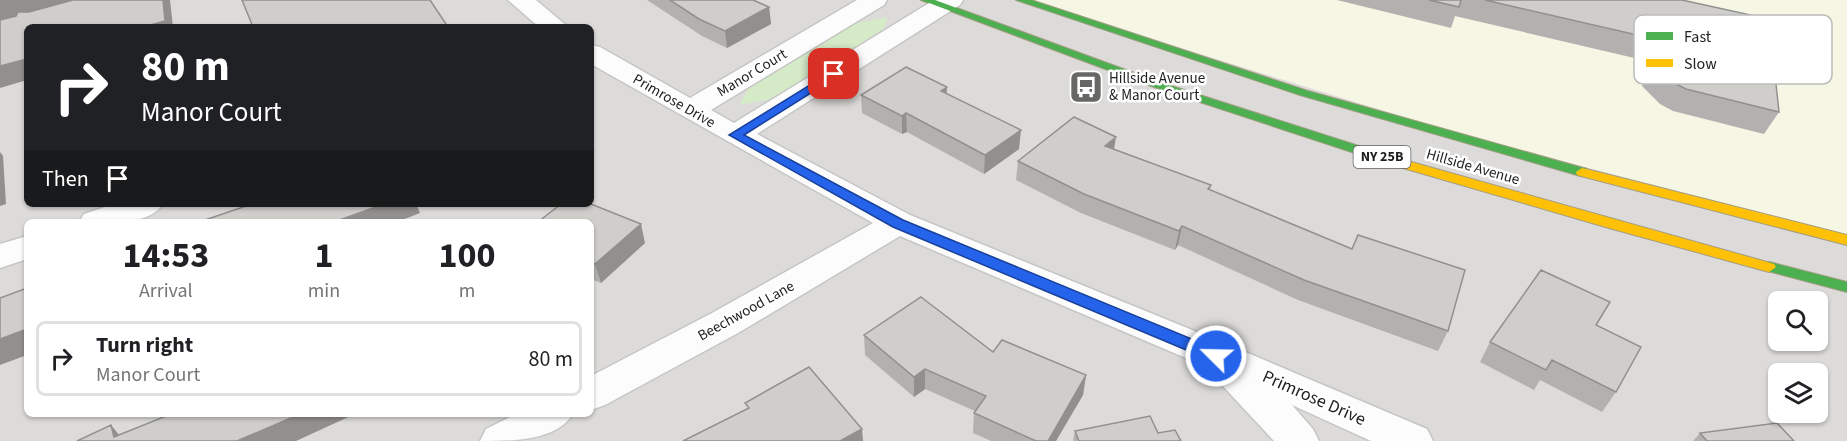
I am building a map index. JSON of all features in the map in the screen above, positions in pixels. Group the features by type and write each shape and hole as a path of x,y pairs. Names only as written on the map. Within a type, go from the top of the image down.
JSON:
{"main road":[{"name":"Hillside Avenue","path":"1021,0 1228,70 1459,138 1740,214 1847,240"},
{"name":"Hillside Avenue","path":"940,2 1203,101 1392,160 1847,288"}],"street":[{"path":"520,0 551,24"},
{"name":"Manor Court","path":"690,110 875,0"},
{"path":"735,135 940,2"},
{"name":"Primrose Drive","path":"594,55 735,135 898,223 1412,441"},
{"path":"104,219 138,207"},
{"name":"Beechwood Lane","path":"594,392 725,323 898,223"},
{"path":"0,256 24,247"},
{"name":"Primrose Drive","path":"1216,356 1276,414 1298,441"},
{"path":"501,441 547,417"}],"shaded area":[{"path":"0,0 1847,0 1847,441 0,441"},
{"path":"1024,0 1847,0 1847,235 1469,137"}],"green space":[{"path":"888,17 880,39 787,96 739,105 754,79 849,25"}],"building":[{"path":"73,0 163,0 165,21 154,24 24,24 24,60 0,66 0,20 16,16 18,12 29,12"},
{"path":"242,0 430,0 446,24 252,24"},
{"path":"670,0 753,0 769,7 725,31 699,19"},
{"path":"1429,0 1461,0 1459,7"},
{"path":"1485,0 1682,0 1751,15 1634,15 1634,34"},
{"path":"906,67 947,87 941,91 1021,130 985,155 906,113 902,116 861,95"},
{"path":"1676,84 1776,84 1779,112 1686,89"},
{"path":"1074,117 1116,137 1105,146 1211,185 1208,189 1352,249 1358,235 1465,270 1448,331 1304,280 1182,226 1179,231 1084,194 1018,161"},
{"path":"594,205 641,224 595,264 594,219 542,219 557,207"},
{"path":"243,207 376,207 342,219 208,219"},
{"path":"1541,270 1610,302 1596,325 1641,347 1616,392 1552,360 1546,370 1490,342"},
{"path":"24,289 24,330 0,339 0,298"},
{"path":"921,297 993,352 1002,340 1086,375 1048,441 1036,441 974,413 986,396 925,369 914,377 864,335"},
{"path":"809,367 862,429 840,441 683,441 749,408 745,403"},
{"path":"1150,416 1158,433 1175,430 1181,441 1079,441 1075,431"},
{"path":"164,417 293,417 237,441 77,441 111,425 114,437"},
{"path":"1777,423 1794,441 1707,441 1700,433"}],"traffic: fast":[{"path":"926,0 1152,83 1383,158"},
{"path":"1021,0 1304,93 1582,172"},
{"path":"1769,267 1847,287"}],"traffic: slow":[{"path":"1383,158 1769,267"},
{"path":"1582,172 1847,240"}],"place":[{"name":"Hillside Avenue & Manor Court","path":"1086,87"}],"route":[{"path":"834,74 735,135 898,223 1216,356"}]}
